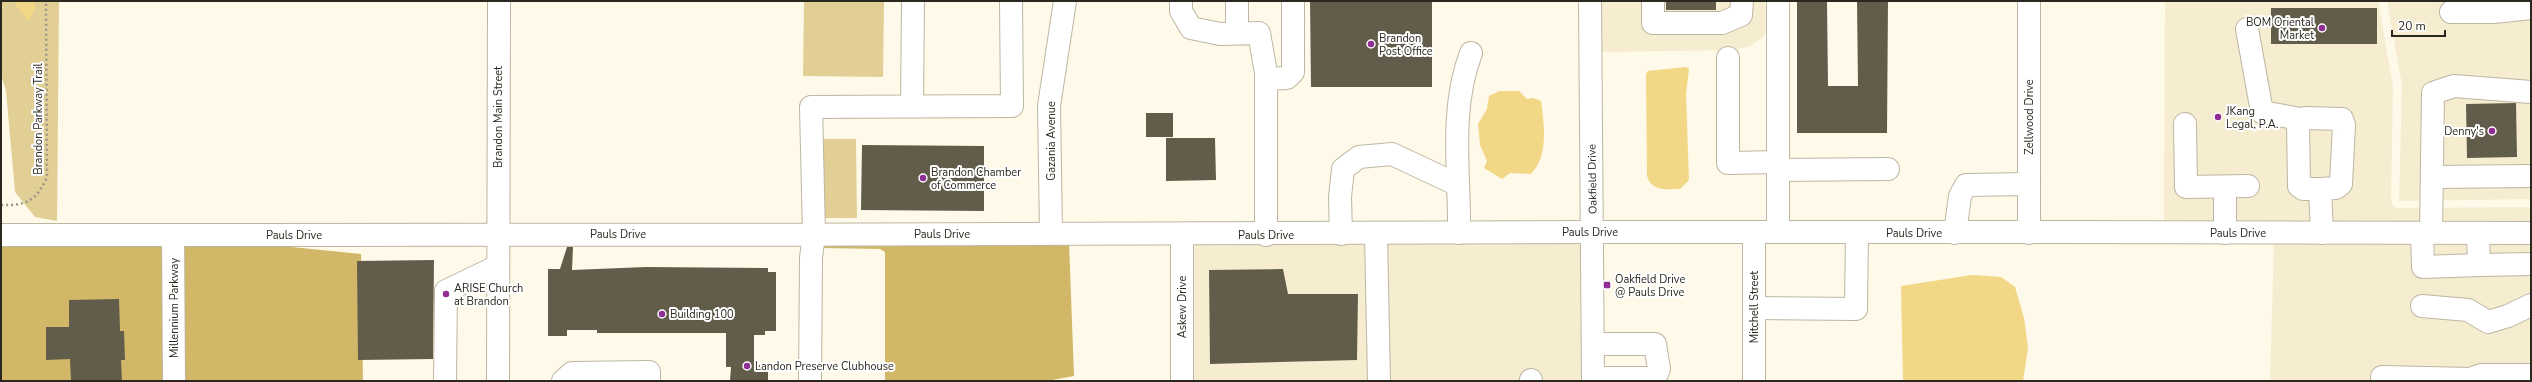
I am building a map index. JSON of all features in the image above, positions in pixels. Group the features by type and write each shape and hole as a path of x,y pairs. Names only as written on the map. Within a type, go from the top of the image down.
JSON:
{"street":[{"name":"Brandon Main Street","path":"498,381 499,1"},
{"path":"912,106 913,1"},
{"path":"810,381 811,258 814,234 811,107 1012,106 1011,1"},
{"name":"Gazania Avenue","path":"1051,233 1049,106 1065,1"},
{"path":"1181,1 1181,11 1191,28 1220,34 1259,33 1266,79 1266,235"},
{"path":"1237,1 1237,33"},
{"path":"1266,79 1287,78 1293,72 1293,1"},
{"name":"Oakfield Drive","path":"1590,1 1593,380"},
{"path":"1653,1 1653,23 1722,23 1741,15 1742,1"},
{"path":"1778,1 1778,232"},
{"name":"Zellwood Drive","path":"2029,1 2029,233"},
{"path":"2451,12 2494,12 2531,8"},
{"path":"2247,29 2262,112 2300,119 2342,119 2344,125 2341,184 2336,188 2303,189 2299,186 2300,119"},
{"path":"1459,233 1459,110 1462,84 1471,53"},
{"path":"1728,58 1728,163 1888,169"},
{"path":"2531,92 2454,86 2433,93 2432,177 2423,267 2531,264"},
{"path":"2185,124 2186,187 2248,186"},
{"path":"1341,234 1340,197 1343,169 1359,157 1392,154 1458,186"},
{"path":"2432,177 2531,176"},
{"path":"1955,233 1960,196 1966,185 2029,184"},
{"path":"2225,186 2225,233"},
{"path":"2320,189 2322,233"},
{"name":"Pauls Drive","path":"1,235 1051,233 1266,235 1593,232 2531,233"},
{"path":"1754,308 1856,309 1857,232"},
{"name":"Mitchell Street","path":"1754,233 1754,381"},
{"path":"2478,233 2479,265"},
{"name":"Askew Drive","path":"1182,234 1182,381"},
{"path":"1376,234 1379,381"},
{"name":"Millennium Parkway","path":"173,235 174,381"},
{"path":"445,381 446,291 498,266"},
{"path":"2422,306 2468,310 2488,322 2508,316 2531,305"},
{"path":"1593,344 1655,344 1659,368 1655,378 1593,380"},
{"path":"563,381 572,373 649,372 649,381"},
{"path":"2382,377 2440,380 2531,375"}],"path":[{"name":"Brandon Parkway Trail","path":"1,205 18,206 40,194 47,177 46,1"}],"shaded area":[{"path":"1,1 59,1 57,221 35,217 15,192 6,91 1,75"},
{"path":"13,1 35,1 35,10 28,21"},
{"path":"804,1 884,1 883,77 803,76"},
{"path":"1601,1 1765,1 1766,26 1764,36 1752,45 1735,50 1601,52"},
{"path":"2165,1 2378,1 2393,86 2392,205 2397,208 2531,207 2531,224 2164,224"},
{"path":"2387,1 2531,1 2531,199 2399,201 2402,85"},
{"path":"1686,67 1689,69 1686,94 1689,180 1680,189 1665,189 1652,185 1647,176 1646,74 1648,71"},
{"path":"1499,91 1519,91 1527,99 1533,98 1541,101 1544,129 1543,149 1537,167 1531,174 1510,173 1502,179 1484,168 1487,161 1480,145 1478,124 1487,109 1489,96"},
{"path":"816,139 856,139 857,218 816,218"},
{"path":"173,235 361,254 363,381 1,381 1,243"},
{"path":"1583,241 1583,381 1194,381 1194,243"},
{"path":"1069,242 1074,376 1047,381 885,381 885,252 880,249 823,248 823,244"},
{"path":"2274,242 2531,242 2531,381 2270,381"},
{"path":"1972,275 2001,277 2015,287 2024,318 2028,348 2023,381 1903,381 1901,286"}],"building":[{"name":"Brandon Post Office","path":"1310,1 1432,1 1432,87 1311,87"},
{"path":"1666,1 1716,1 1716,10 1666,10"},
{"path":"1797,1 1827,1 1828,86 1858,86 1857,1 1888,1 1887,133 1797,133"},
{"path":"2271,8 2377,8 2377,44 2271,44"},
{"name":"Denny's","path":"2516,103 2517,157 2467,158 2466,104"},
{"path":"1146,113 1173,113 1173,137 1146,137"},
{"path":"1166,138 1215,138 1216,180 1166,181"},
{"name":"Brandon Chamber of Commerce","path":"862,145 984,146 984,211 861,210"},
{"name":"Building 100","path":"567,247 573,247 572,270 646,267 768,268 768,272 776,272 776,331 765,331 765,335 754,335 754,365 768,365 768,381 730,381 731,367 726,367 726,333 597,333 597,330 567,330 567,336 548,336 548,269 560,269"},
{"path":"434,260 433,359 358,360 357,261"},
{"path":"1283,269 1288,294 1358,294 1357,360 1210,364 1209,270"},
{"path":"119,299 120,331 124,331 125,360 121,360 122,381 71,381 70,359 46,360 46,327 69,327 69,300"}],"place":[{"name":"BOM Oriental Market","path":"2322,28"},
{"name":"Brandon Post Office","path":"1371,44"},
{"name":"JKang Legal, P.A.","path":"2218,117"},
{"name":"Denny's","path":"2492,131"},
{"name":"Brandon Chamber of Commerce","path":"923,178"},
{"name":"Oakfield Drive @ Pauls Drive","path":"1607,285"},
{"name":"ARISE Church at Brandon","path":"446,294"},
{"name":"Building 100","path":"662,314"},
{"name":"Landon Preserve Clubhouse","path":"747,366"}]}
